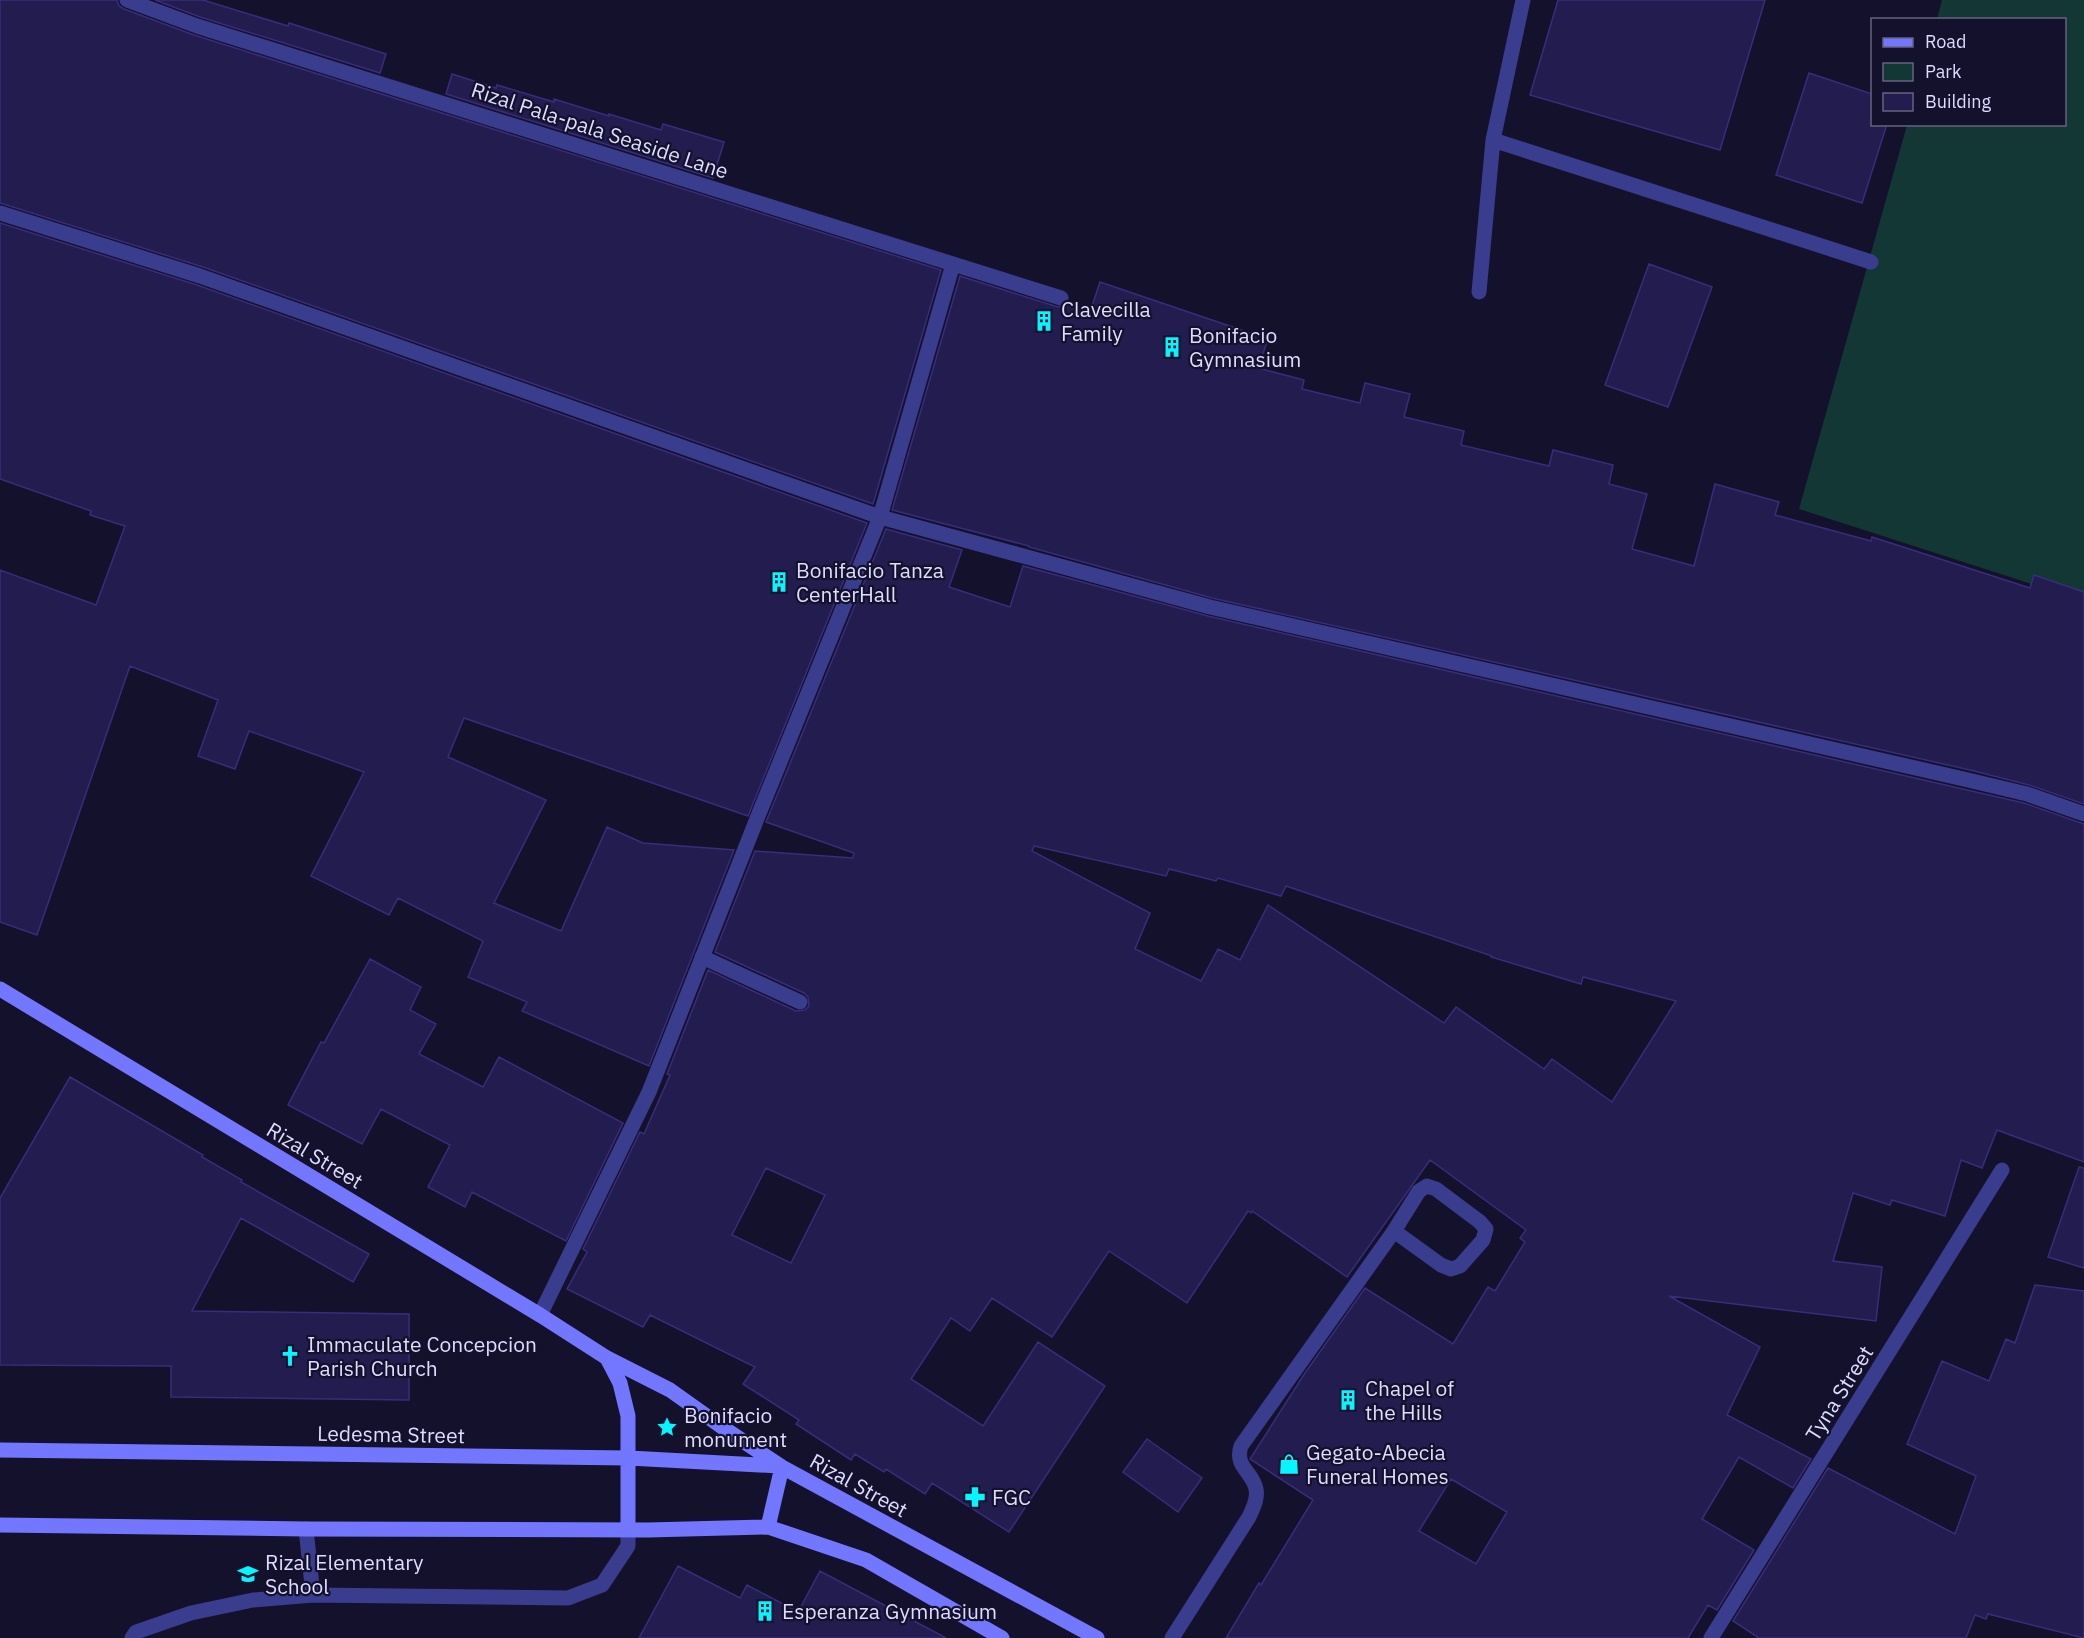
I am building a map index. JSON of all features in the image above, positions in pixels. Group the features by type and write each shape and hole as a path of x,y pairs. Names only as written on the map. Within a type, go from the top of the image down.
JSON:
{"main road":[{"name":"Rizal Street","path":"0,989 540,1315 607,1359 670,1390 782,1467 1097,1638"},
{"name":"Rizal Street","path":"607,1359 620,1383 628,1416 628,1530"},
{"name":"Ledesma Street","path":"0,1450 629,1458 782,1467"},
{"path":"768,1527 782,1467"},
{"path":"0,1525 628,1530 768,1527 866,1560 1002,1638"}],"street":[{"name":"Rizal Pala-pala Seaside Lane","path":"127,0 197,26 1061,298"},
{"path":"1479,292 1493,140 1522,0"},
{"path":"1493,140 1871,262"},
{"path":"0,213 200,276 880,517 1210,607 1968,780 2027,794 2084,814"},
{"path":"540,1315 649,1092 880,517 953,264"},
{"path":"702,957 800,1002"},
{"name":"Tyna Street","path":"1711,1638 2002,1170"},
{"path":"1172,1638 1249,1517 1256,1502 1256,1488 1238,1455 1241,1446 1394,1231 1419,1191 1427,1186 1436,1189 1486,1229 1483,1240 1461,1266 1451,1269 1441,1265 1394,1231"},
{"path":"306,1529 313,1595"},
{"path":"132,1638 136,1632 191,1613 253,1600 313,1595 568,1598 602,1585 628,1546 628,1530"}],"green space":[{"path":"1942,0 2084,0 2084,601 1799,509 1907,126 2066,126 2066,18 1937,18"}],"building":[{"path":"0,0 117,0 119,6 124,9 194,35 941,270 873,504 203,267 0,203"},
{"path":"155,0 203,0 288,26 289,23 386,54 380,73 200,17"},
{"path":"1558,0 1765,0 1720,150 1530,95"},
{"path":"1809,73 1871,94 1871,126 1886,126 1862,203 1776,175"},
{"path":"452,74 496,88 497,85 554,102 554,99 661,130 663,124 724,142 713,178 446,94"},
{"path":"0,223 197,285 867,523 748,816 464,718 448,757 546,800 494,903 561,931 607,827 643,843 734,850 649,1066 522,1011 527,1002 468,977 483,941 398,898 389,915 311,876 364,772 249,731 235,769 198,756 218,700 130,666 37,935 0,922 0,570 96,605 125,526 90,515 91,511 0,479"},
{"path":"1649,264 1712,287 1668,407 1605,385"},
{"path":"960,276 1058,307 1068,305 1090,312 1100,282 1268,339 1258,368 1304,380 1302,389 1360,403 1365,383 1410,394 1404,417 1464,431 1461,445 1549,466 1553,450 1613,465 1609,484 1647,494 1632,549 1694,566 1715,484 1779,502 1775,515 1871,541 1872,537 2030,588 2034,575 2084,592 2084,804 2029,785 1970,770 1212,598 892,510"},
{"path":"886,529 962,550 949,587 1010,607 1023,566 1208,616 2024,803 2084,824 2084,1162 1997,1130 1982,1168 1961,1160 1945,1216 1892,1200 1890,1205 1853,1193 1833,1261 1882,1267 1876,1321 1669,1296 1760,1347 1727,1415 1811,1459 1793,1488 1739,1457 1702,1519 1754,1550 1717,1610 1708,1605 1688,1638 1226,1638 1313,1500 1250,1459 1305,1373 1365,1288 1453,1344 1488,1287 1495,1291 1525,1242 1520,1238 1526,1230 1430,1160 1347,1277 1252,1211 1251,1213 1248,1211 1187,1303 1109,1251 1052,1337 992,1298 970,1331 951,1318 911,1379 983,1426 1038,1342 1105,1386 1009,1532 932,1483 925,1494 886,1469 884,1472 855,1454 851,1460 796,1424 799,1420 743,1384 755,1367 650,1315 643,1327 567,1289 587,1252 583,1249 640,1132 644,1134 670,1075 667,1074 708,970 796,1011 805,1010 809,1006 808,997 804,993 715,952 755,851 853,858 854,853 766,822","holes":["1034,846 1166,876 1169,869 1216,881 1218,878 1281,896 1286,886 1491,957 1581,984 1583,977 1676,1001 1612,1102 1552,1059 1544,1069 1456,1007 1444,1023 1268,905 1240,960 1218,949 1201,981 1135,949 1150,913 1032,851","766,1168 825,1195 791,1263 732,1235","1451,1479 1507,1512 1476,1564 1419,1531"]},
{"path":"370,959 421,987 410,1010 436,1024 419,1054 483,1087 499,1057 623,1123 566,1241 472,1192 465,1207 428,1187 450,1145 381,1109 362,1144 288,1105 321,1042 324,1043"},
{"path":"70,1077 203,1155 202,1157 242,1180 241,1182 369,1254 353,1282 241,1218 192,1311 409,1314 409,1400 171,1397 171,1366 0,1365 0,1198"},
{"path":"2079,1167 2084,1168 2084,1268 2048,1257"},
{"path":"2035,1285 2084,1291 2084,1638 1988,1614 1986,1619 1975,1615 1966,1638 1759,1638 1733,1621 1828,1468 1955,1534 1976,1476 1907,1444 1942,1361 1989,1381 2006,1339 2015,1343"},
{"path":"1147,1439 1202,1478 1178,1512 1123,1472"},
{"path":"678,1566 740,1598 747,1585 798,1612 820,1571 946,1638 639,1638"}],"place":[{"name":"Clavecilla Family","path":"1044,321"},
{"name":"Bonifacio Gymnasium","path":"1172,347"},
{"name":"Bonifacio Tanza CenterHall","path":"779,582"},
{"name":"Immaculate Concepcion Parish Church","path":"290,1356"},
{"name":"Chapel of the Hills","path":"1348,1400"},
{"name":"Bonifacio monument","path":"667,1427"},
{"name":"Gegato-Abecia Funeral Homes","path":"1289,1464"},
{"name":"FGC","path":"975,1497"},
{"name":"Rizal Elementary School","path":"248,1574"},
{"name":"Esperanza Gymnasium","path":"765,1611"}]}
